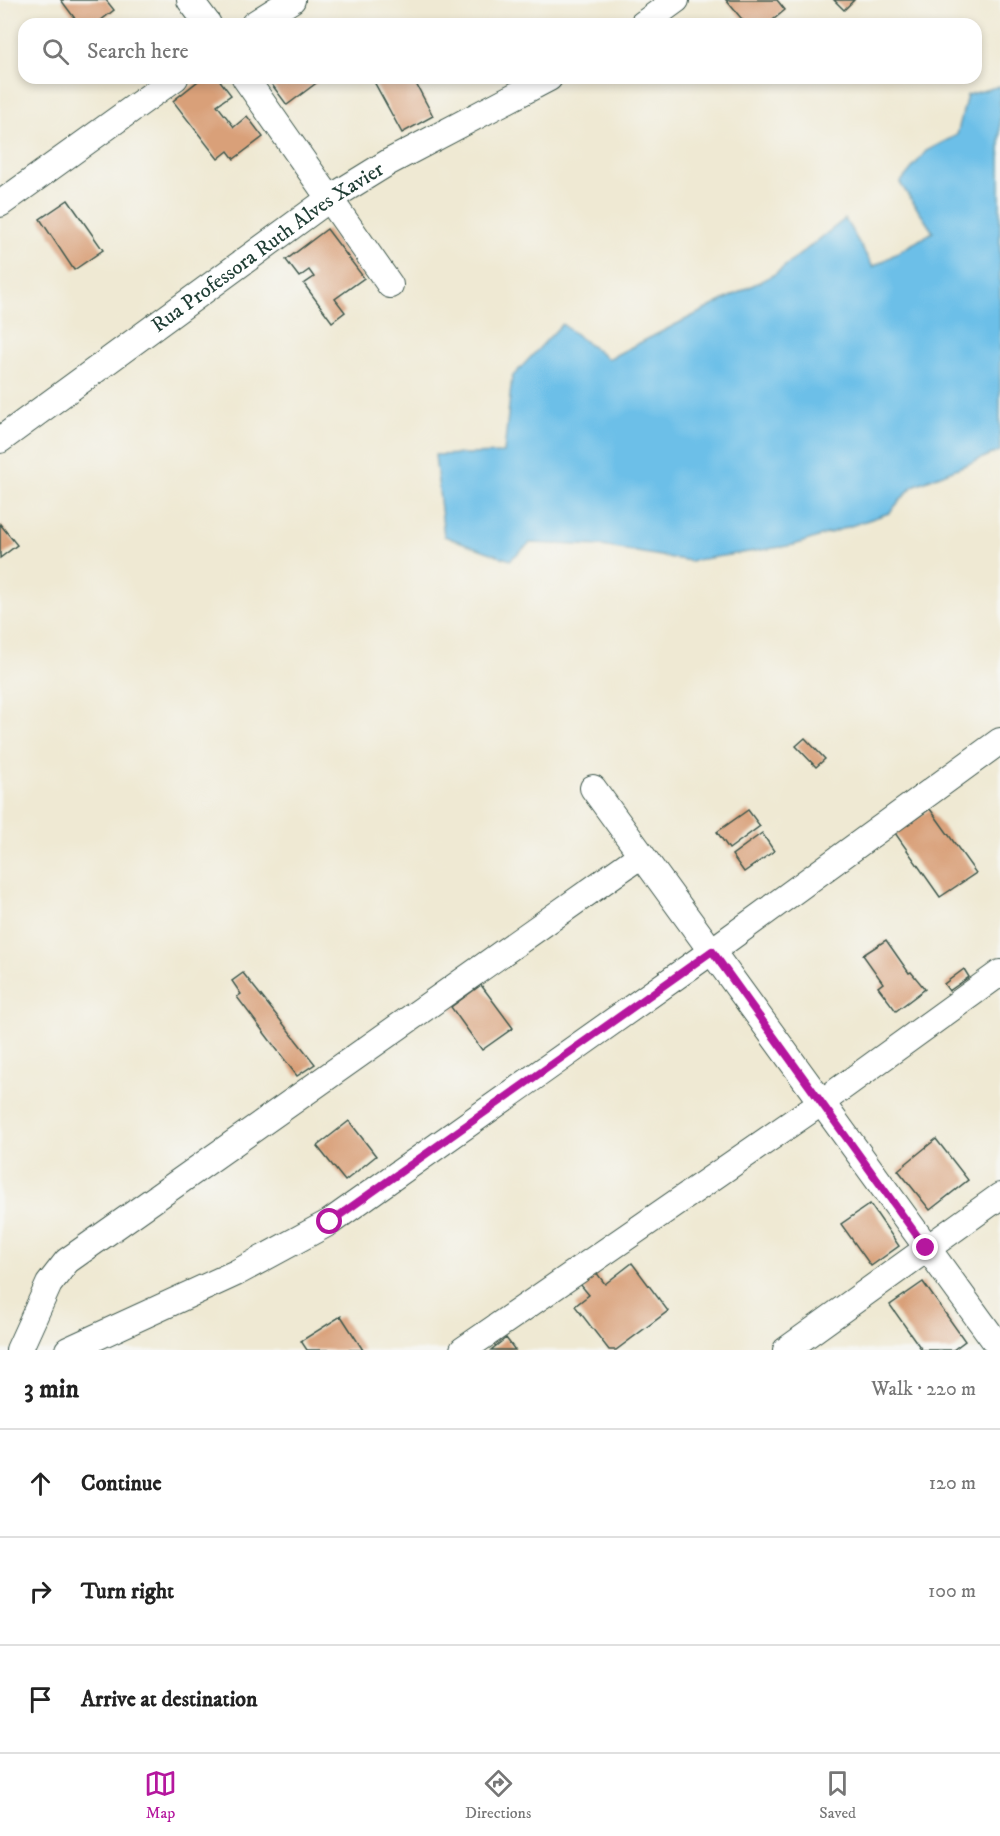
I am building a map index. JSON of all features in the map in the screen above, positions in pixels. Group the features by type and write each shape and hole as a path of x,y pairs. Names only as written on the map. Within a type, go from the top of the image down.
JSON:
{"street":[{"path":"190,0 203,18"},
{"path":"264,18 292,0"},
{"path":"651,18 676,0"},
{"path":"0,204 167,84"},
{"path":"249,84 390,285"},
{"name":"Rua Professora Ruth Alves Xavier","path":"0,440 329,199 389,162 538,84"},
{"path":"68,1350 236,1273 330,1222 712,951 1000,741"},
{"path":"593,788 1000,1348"},
{"path":"19,1350 49,1284 67,1261 641,855"},
{"path":"464,1350 822,1102 1000,973"},
{"path":"786,1350 1000,1196"}],"water":[{"path":"1000,86 1000,451 913,486 889,513 794,545 690,561 602,546 530,543 510,560 444,536 435,455 504,453 512,377 562,324 608,359 775,274 845,219 873,267 933,232 900,183 926,151 957,135 967,95"}],"building":[{"path":"61,0 106,0 114,10 104,18 74,18"},
{"path":"726,0 777,0 785,10 775,18 741,18"},
{"path":"834,0 854,0 844,10"},
{"path":"194,84 223,84 231,95 217,105 234,127 247,116 263,137 234,159 228,151 218,159 173,101"},
{"path":"271,84 315,84 287,105"},
{"path":"375,84 416,84 433,116 402,133"},
{"path":"68,200 103,250 74,270 40,219"},
{"path":"327,229 364,278 335,299 345,312 332,322 304,284 314,277 309,270 299,277 286,260"},
{"path":"0,524 17,545 0,558"},
{"path":"805,738 825,759 816,767 796,746"},
{"path":"930,809 976,873 940,897 895,833"},
{"path":"748,810 760,826 729,849 717,832"},
{"path":"762,833 774,851 744,872 732,855"},
{"path":"886,940 909,973 911,972 925,989 896,1011 878,987 883,983 863,955"},
{"path":"964,969 969,977 949,991 944,984"},
{"path":"243,973 315,1064 297,1076 237,997 241,994 232,981"},
{"path":"481,985 513,1028 482,1050 451,1007"},
{"path":"349,1121 376,1156 345,1181 317,1146"},
{"path":"936,1139 968,1180 930,1210 898,1170"},
{"path":"870,1204 899,1246 871,1266 841,1224"},
{"path":"632,1263 668,1311 616,1350 609,1350 575,1306 589,1295 580,1284 596,1272 605,1284"},
{"path":"923,1282 965,1341 953,1350 922,1350 890,1305"},
{"path":"341,1316 363,1350 307,1350 301,1341"},
{"path":"506,1338 515,1350 491,1350"}],"route":[{"path":"330,1222 712,951 926,1248"}]}
